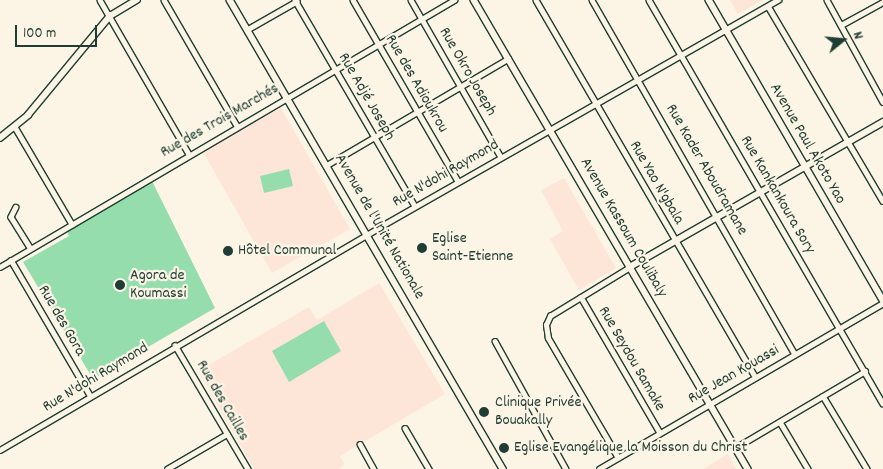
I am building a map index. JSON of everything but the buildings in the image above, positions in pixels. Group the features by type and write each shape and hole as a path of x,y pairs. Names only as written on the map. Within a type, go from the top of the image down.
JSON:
{"street":[{"path":"100,0 189,154"},
{"path":"0,138 15,128 110,16 138,0"},
{"path":"164,0 237,126"},
{"name":"Avenue de l'Unité Nationale","path":"230,0 503,469"},
{"path":"248,29 297,0"},
{"name":"Rue Adjé Joseph","path":"297,0 415,206"},
{"name":"Rue des Adioukrou","path":"353,0 458,182"},
{"name":"Rue Okro Joseph","path":"411,0 501,157"},
{"name":"Rue des Trois Marchés","path":"0,266 454,0"},
{"name":"Avenue Kassoum Coulibaly","path":"474,0 748,469"},
{"name":"Rue Yao N'gbala","path":"536,0 674,241 755,377"},
{"name":"Rue Kader Aboudramane","path":"592,0 718,215 796,354"},
{"name":"Rue Kankankoura Sory","path":"649,0 883,402"},
{"name":"Avenue Paul Akoto Yao","path":"709,0 883,302"},
{"name":"Rue N'dohi Raymond","path":"1,447 595,102 778,0"},
{"path":"827,0 883,102"},
{"path":"841,25 882,2"},
{"path":"768,6 883,200"},
{"path":"327,165 508,59"},
{"path":"618,458 548,338 546,325 550,316 718,215 883,122"},
{"path":"15,128 72,224"},
{"path":"16,207 11,217 30,248"},
{"name":"Rue des Gora","path":"10,260 90,395"},
{"name":"Rue Seydou Samake","path":"581,297 660,433"},
{"name":"Rue Jean Kouassi","path":"599,469 883,302"},
{"path":"495,341 566,469"},
{"name":"Rue des Cailles","path":"175,345 248,469"},
{"path":"735,448 865,371"},
{"path":"824,396 867,469"},
{"path":"780,422 808,469"},
{"path":"405,428 429,469"},
{"path":"167,469 227,434"},
{"path":"360,444 373,469"},
{"path":"610,462 614,469"}],"shaded area":[{"path":"730,0 763,0 738,14"},
{"path":"281,108 350,229 272,273 203,152"},
{"path":"564,178 616,268 579,290 550,239 563,231 541,190"},
{"path":"379,283 445,394 340,456 345,465 339,469 254,469 198,371 309,307 317,320"},
{"path":"728,454 736,469 703,469"}],"green space":[{"path":"289,169 293,186 264,193 260,176"},
{"name":"Agora de Koumassi","path":"152,181 215,308 93,379 23,262 69,236 67,231"},
{"path":"324,321 341,351 289,382 272,351"}],"place":[{"name":"Eglise Saint-Etienne","path":"422,248"},
{"name":"Hôtel Communal","path":"228,251"},
{"name":"Agora de Koumassi","path":"120,285"},
{"name":"Clinique Privée Bouakally","path":"484,412"},
{"name":"Eglise Evangélique la Moisson du Christ","path":"504,448"}]}
